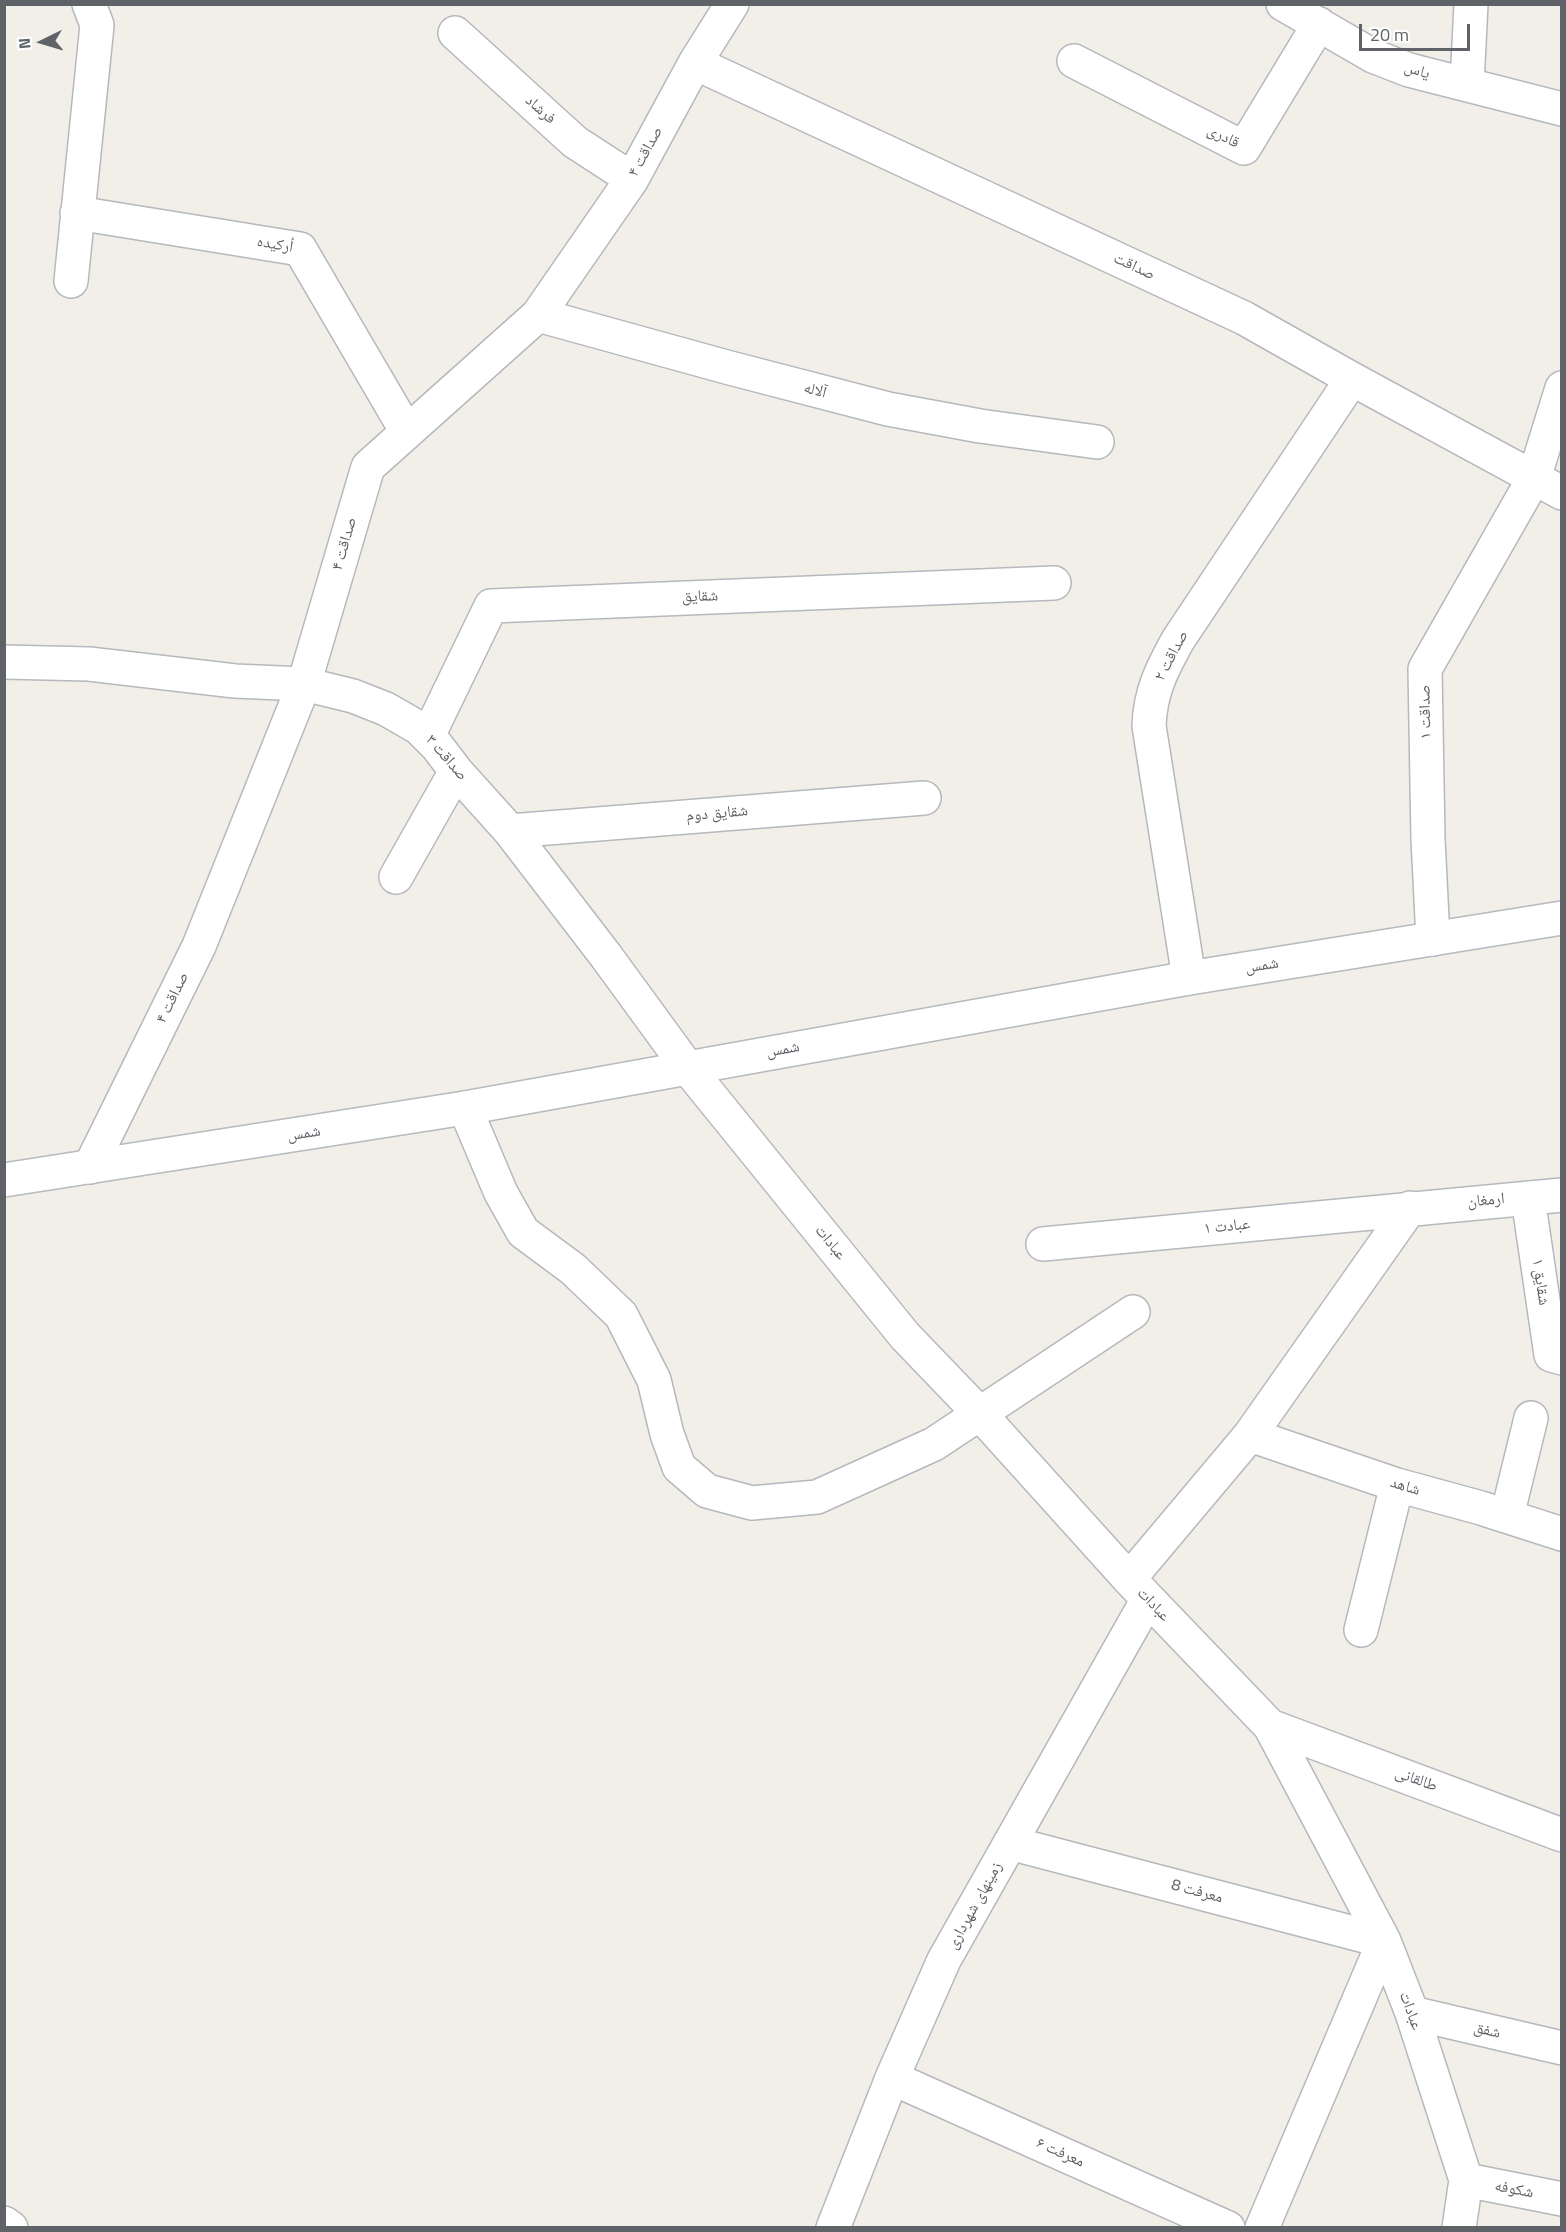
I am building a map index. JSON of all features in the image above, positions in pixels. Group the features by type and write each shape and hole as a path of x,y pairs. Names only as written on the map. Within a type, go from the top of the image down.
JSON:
{"street":[{"path":"71,281 76,213 97,25 89,4"},
{"name":"صداقت ۴","path":"90,1167 199,946 304,684 368,467 538,315 632,179 695,63 732,4"},
{"name":"یاس","path":"1282,4 1373,56 1409,70 1562,109"},
{"path":"1467,84 1471,4"},
{"name":"قادری","path":"1074,61 1244,148 1319,24"},
{"name":"فرشاد","path":"455,33 575,142 632,179"},
{"name":"صداقت","path":"695,63 1244,318 1548,485"},
{"name":"اُرکیده","path":"76,213 300,249 407,432"},
{"name":"آلاله","path":"538,315 888,409 980,426 1097,442"},
{"name":"صداقت ۲","path":"1189,978 1149,726 1151,698 1163,667 1178,640 1352,379"},
{"name":"صداقت ۱","path":"1433,939 1428,839 1425,669 1548,485 1562,388"},
{"name":"شقایق","path":"428,736 491,606 1054,584"},
{"name":"صداقت ۳","path":"4,662 89,664 235,681 304,684 353,696 386,709 419,728 510,831 606,956 687,1067"},
{"path":"396,877 456,771"},
{"name":"شقایق دوم","path":"510,831 924,798"},
{"name":"شمس","path":"4,1180 465,1108 1189,978 1562,918"},
{"name":"عبادات","path":"687,1067 905,1336 980,1414 1138,1589 1270,1726 1384,1941 1412,2013 1466,2180 1459,2228"},
{"path":"465,1108 501,1193 523,1232 573,1269 621,1315 654,1380 667,1434 680,1467 707,1491 752,1503 817,1497 934,1444 1133,1312"},
{"name":"ارمغان","path":"1410,1208 1562,1195"},
{"name":"شقایق ۱","path":"1528,1197 1551,1355 1562,1358"},
{"path":"1138,1589 1410,1208"},
{"name":"عبادت ۱","path":"1043,1244 1410,1208"},
{"path":"1507,1516 1531,1418"},
{"name":"شاهد","path":"1250,1435 1397,1485 1562,1534"},
{"path":"1360,1630 1397,1485"},
{"name":"زمینهای شهرداری","path":"833,2228 892,2078 944,1960 1010,1843 1138,1589"},
{"name":"طالقانی","path":"1270,1726 1562,1835"},
{"name":"معرفت 8","path":"1010,1843 1384,1941"},
{"path":"1262,2228 1384,1941"},
{"name":"شفق","path":"1412,2013 1562,2048"},
{"name":"معرفت ۶","path":"892,2078 1228,2228"},
{"name":"شکوفه","path":"1466,2180 1562,2199"},
{"path":"4,2223 11,2228"}]}
